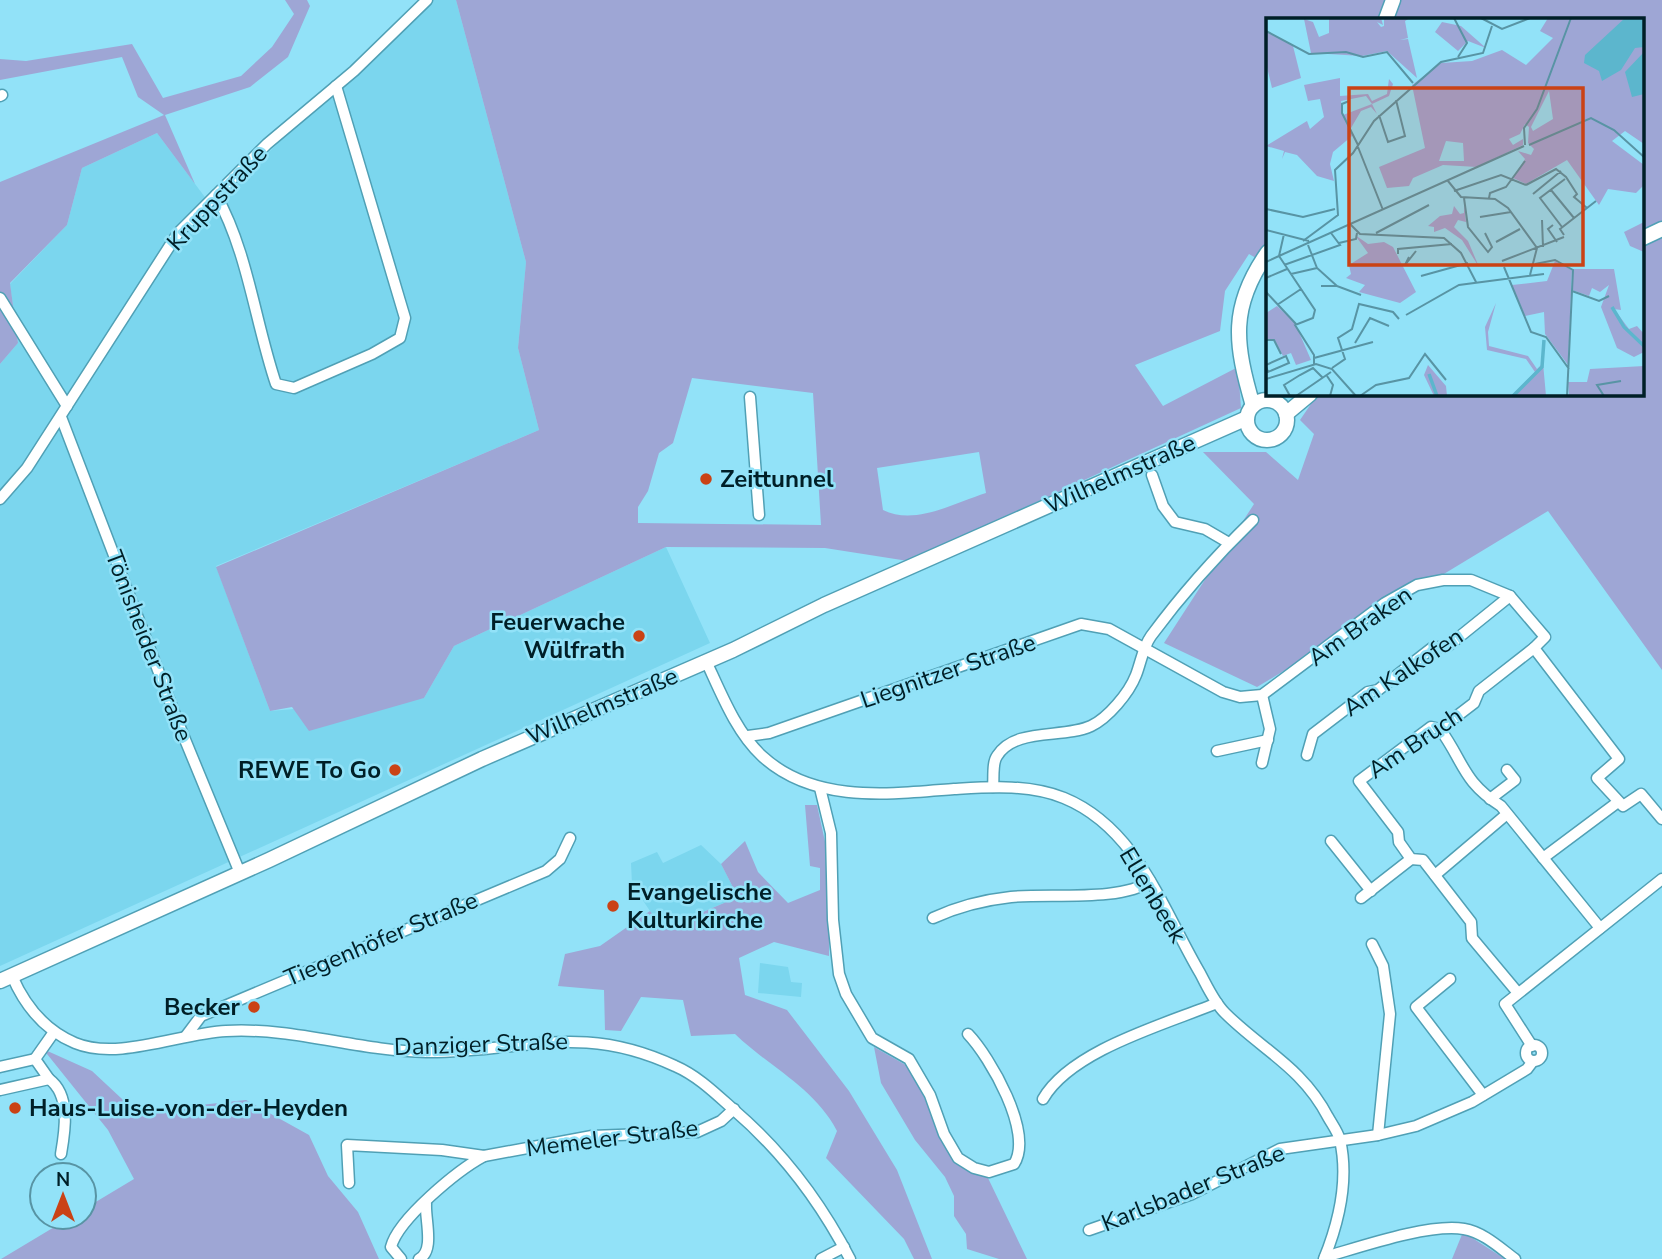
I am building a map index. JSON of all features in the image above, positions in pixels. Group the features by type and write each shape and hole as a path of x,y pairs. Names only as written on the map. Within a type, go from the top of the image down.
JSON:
{"main road":[{"path":"1386,18 1393,0"},
{"path":"1644,238 1662,229"},
{"path":"1266,255 1241,302 1238,338 1246,372 1262,409 1304,396"},
{"name":"Wilhelmstraße","path":"6,978 240,873 482,759 706,661 1262,409 1298,396"}],"street":[{"name":"Kruppstraße","path":"0,499 27,468 171,243 267,145 401,29 427,0"},
{"path":"216,195 231,224 276,384 294,388 342,369 400,338 405,318 336,86"},
{"path":"0,298 67,406"},
{"path":"750,397 759,515"},
{"name":"Tönisheider Straße","path":"61,417 240,873"},
{"path":"1152,475 1163,506 1175,522 1205,529 1229,543"},
{"path":"993,787 995,758 1005,747 1022,738 1061,734 1092,726 1115,706 1129,687 1145,650 1162,621 1229,543 1253,520"},
{"name":"Am Braken","path":"1262,695 1385,603 1417,586 1461,578 1510,596 1545,637 1534,648"},
{"name":"Am Kalkofen","path":"1307,755 1313,734 1368,692 1378,690 1432,648 1448,646 1510,596"},
{"name":"Liegnitzer Straße","path":"748,736 769,733 1080,624 1109,629 1145,650"},
{"path":"1534,648 1619,759 1597,778 1623,806 1641,794 1662,819"},
{"name":"Am Bruch","path":"1411,859 1399,842 1398,832 1359,781 1431,727 1440,729 1474,703 1479,691 1534,648"},
{"path":"1145,650 1223,692 1240,696 1262,695 1270,729 1262,763"},
{"name":"Ellenbeek","path":"706,661 724,700 761,755 781,770 821,788 889,794 993,787 1038,791 1063,798 1092,813 1134,853 1217,1003 1299,1074 1320,1101 1339,1139 1343,1174 1340,1210 1325,1258"},
{"path":"1440,729 1457,752 1458,764 1480,793 1507,814 1600,928"},
{"path":"1217,751 1268,740"},
{"path":"1490,800 1515,780 1507,770"},
{"path":"821,788 831,834 833,920 839,974 846,994 872,1038 909,1059 930,1096 944,1134 958,1158 974,1168 989,1171 1014,1164 1019,1152 1018,1134 994,1067 968,1034"},
{"path":"1543,858 1618,802"},
{"path":"1435,875 1507,814"},
{"name":"Tiegenhöfer Straße","path":"186,1036 201,1016 545,871 560,859 570,838"},
{"path":"1331,841 1371,891"},
{"path":"1361,898 1411,859 1423,860 1471,922 1472,938 1518,993 1662,879"},
{"path":"933,918 975,902 1012,897 1117,892 1136,889 1150,881"},
{"path":"1372,944 1383,967 1390,1014 1378,1135"},
{"name":"Danziger Straße","path":"6,978 36,1018 54,1032 77,1044 108,1048 225,1031 265,1030 426,1052 587,1040 647,1054 678,1067 709,1087 734,1109 799,1175 850,1259"},
{"path":"1450,979 1416,1007 1483,1095"},
{"name":"Karlsbader Straße","path":"1089,1230 1192,1194 1280,1149 1378,1135 1416,1126 1483,1095 1527,1069 1533,1061 1525,1052 1532,1046 1505,1004 1518,993"},
{"path":"1043,1099 1063,1075 1090,1058 1217,1003"},
{"path":"0,1067 35,1059 54,1032"},
{"path":"35,1059 54,1083 62,1101 66,1124 61,1154"},
{"path":"0,1090 49,1079"},
{"name":"Memeler Straße","path":"349,1183 347,1145 442,1150 484,1156 592,1136 697,1132 721,1121 734,1109"},
{"name":"Memeler Straße","path":"401,1259 391,1247 394,1234 465,1167 484,1156"},
{"path":"419,1259 429,1248 426,1204"},
{"name":"Ellenbeek","path":"1325,1258 1420,1232 1462,1228 1479,1234 1515,1259"},
{"path":"821,1259 844,1247"}],"shaded area":[{"path":"285,0 307,0 310,6 288,57 250,87 165,115 195,184 157,133 82,168 67,225 10,283 18,343 0,364 0,182 164,115 138,97 122,57 0,80 0,59 26,61 132,44 163,98 241,76 272,47 294,14"},
{"path":"431,0 456,0 526,262 518,348 539,430 216,566 270,711 424,698 454,646 666,547 710,643 0,966 0,364 18,343 10,284 67,225 82,168 157,133 213,208 278,143 404,30"},
{"path":"456,0 1662,0 1662,670 1548,511 1257,687 1164,643 1254,504 1203,452 1266,452 1298,480 1314,434 1300,420 1313,401 1308,396 1644,396 1644,18 1266,18 1266,264 1249,254 1225,291 1220,331 1135,365 1163,406 1238,367 1241,408 908,561 825,548 666,547 454,646 424,698 309,731 292,707 270,711 216,567 539,430 518,348 526,262","holes":["692,378 813,393 821,525 638,523 638,507 648,491 659,453 673,443","979,452 986,493 934,511 908,516 895,514 883,510 877,468"]},
{"path":"805,805 817,805 829,860 829,956 774,942 739,958 745,995 787,1010 849,1091 897,1170 932,1259 914,1259 904,1239 826,1158 837,1131 816,1102 735,1034 691,1036 683,1000 641,997 621,1031 605,1030 604,990 558,986 565,954 600,946 650,911 663,929 738,897 721,864 745,841 758,872 788,903 820,890 820,868 810,866"},
{"path":"701,845 721,864 738,897 662,929 632,884 631,863 657,852 663,863"},
{"path":"760,963 788,967 791,982 802,983 801,997 758,993"},
{"path":"874,1047 911,1068 952,1160 988,1178 1027,1259 999,1259 967,1249 966,1234 954,1216 954,1196 945,1177 915,1140 881,1083"},
{"path":"43,1049 92,1071 136,1112 246,1100 309,1135 328,1176 358,1212 379,1259 1,1259 48,1231 98,1231 98,1201 134,1179 108,1130"},
{"path":"1463,1232 1505,1259 1452,1259"}],"place":[{"name":"Zeittunnel","path":"706,479"},
{"name":"Feuerwache Wülfrath","path":"639,636"},
{"name":"REWE To Go","path":"395,770"},
{"name":"Evangelische Kulturkirche","path":"613,906"},
{"name":"Becker","path":"254,1007"},
{"name":"Haus-Luise-von-der-Heyden","path":"15,1108"}]}
